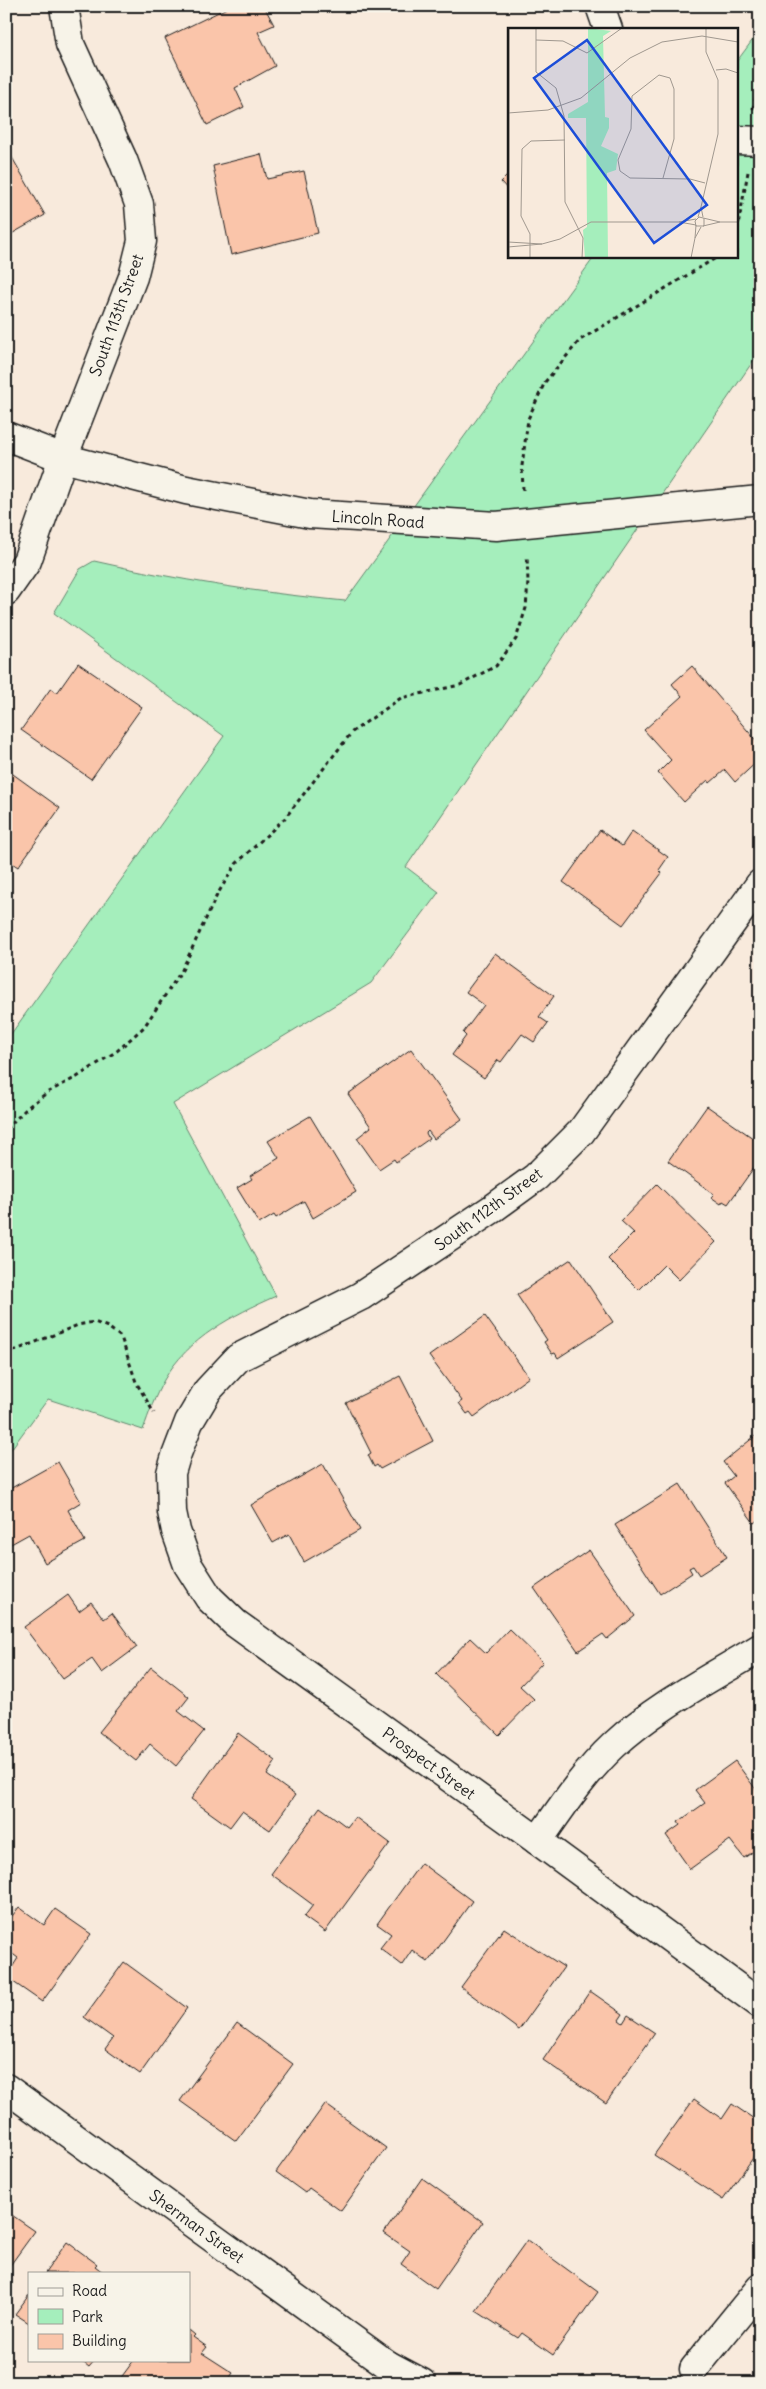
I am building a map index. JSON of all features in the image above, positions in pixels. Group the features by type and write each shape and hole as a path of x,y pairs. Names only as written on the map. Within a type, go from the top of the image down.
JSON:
{"street":[{"name":"South 113th Street","path":"6,591 27,561 63,458 134,277 142,241 138,204 122,160 70,44 64,6"},
{"path":"600,6 608,28"},
{"path":"738,140 760,141"},
{"name":"Lincoln Road","path":"6,436 63,458 186,490 310,514 496,526 760,500"},
{"name":"South 112th Street","path":"171,1473 181,1438 197,1406 223,1372 238,1358 361,1296 492,1209 536,1176 565,1150 614,1086 760,884"},
{"name":"Prospect Street","path":"171,1473 172,1512 181,1548 198,1582 220,1611 251,1636 538,1840 760,2004"},
{"path":"538,1840 582,1780 614,1745 677,1698 760,1648"},
{"name":"Sherman Street","path":"6,2088 388,2365 407,2383"},
{"path":"687,2378 760,2288"},
{"name":"Sherman Street","path":"388,2365 422,2383"}],"path":[{"path":"6,1128 28,1107 48,1092 77,1077 117,1051 144,1027 182,970 217,895 236,864 285,818 352,732 401,698 460,685 496,666 516,639 526,608 528,582 522,466 528,419 545,382 580,340 716,258"},
{"path":"6,1354 78,1325 94,1322 108,1327 121,1337 136,1382 154,1413"}],"green space":[{"path":"760,30 760,351 406,867 439,892 371,983 173,1104 276,1296 244,1311 213,1329 186,1352 164,1380 143,1430 48,1399 6,1456 6,1041 224,736 54,613 80,569 94,561 219,585 345,601 594,258 738,258 738,60"}],"building":[{"path":"231,6 264,6 274,25 258,32 275,66 235,88 244,107 207,125 165,38"},
{"path":"6,147 45,215 6,237"},
{"path":"261,154 267,179 304,171 318,233 231,255 213,166"},
{"path":"508,175 508,190 501,182"},
{"path":"78,663 142,707 91,779 21,730 51,688 57,693"},
{"path":"692,666 760,745 760,759 735,782 725,770 710,783 708,780 684,802 658,773 671,760 644,730 682,696 672,684"},
{"path":"6,769 60,808 18,867 6,859"},
{"path":"600,830 622,846 632,831 668,857 659,870 662,873 623,925 563,882"},
{"path":"495,953 554,996 539,1017 548,1023 534,1042 522,1034 501,1062 498,1060 484,1078 452,1055 466,1036 463,1033 484,1005 466,992"},
{"path":"411,1049 462,1119 434,1139 428,1131 426,1133 429,1139 396,1162 394,1159 379,1169 357,1138 371,1127 348,1094"},
{"path":"707,1106 760,1143 760,1159 728,1204 723,1201 721,1204 711,1197 714,1194 668,1161"},
{"path":"310,1116 356,1192 313,1218 304,1201 276,1218 274,1215 259,1224 237,1188 252,1179 250,1176 279,1158 268,1141"},
{"path":"657,1184 716,1242 679,1280 664,1265 639,1290 608,1259 634,1233 621,1221"},
{"path":"571,1259 613,1322 558,1358 555,1353 552,1354 544,1342 547,1340 517,1295"},
{"path":"485,1316 529,1377 474,1417 470,1412 467,1414 459,1403 462,1401 429,1356"},
{"path":"400,1376 433,1441 380,1469 377,1465 374,1467 368,1455 371,1453 346,1403"},
{"path":"760,1432 760,1519 754,1523 725,1483 734,1476 723,1462"},
{"path":"58,1462 81,1502 68,1510 85,1541 45,1563 29,1534 11,1544 6,1536 6,1491"},
{"path":"323,1464 360,1530 304,1562 289,1534 273,1543 251,1505"},
{"path":"680,1484 727,1557 699,1575 693,1566 689,1568 692,1573 660,1594 615,1525"},
{"path":"589,1550 635,1616 607,1639 603,1634 578,1651 534,1588"},
{"path":"68,1595 79,1611 91,1602 104,1619 112,1613 137,1647 102,1673 92,1659 63,1679 24,1627"},
{"path":"509,1629 543,1662 520,1686 534,1699 499,1735 436,1674 470,1638 486,1653"},
{"path":"151,1667 189,1697 178,1711 204,1731 176,1766 150,1744 136,1761 99,1732"},
{"path":"238,1733 276,1761 267,1775 295,1795 270,1830 242,1811 230,1827 191,1799"},
{"path":"735,1761 760,1795 760,1847 744,1858 730,1840 690,1869 666,1835 680,1825 678,1822 705,1803 695,1790"},
{"path":"320,1807 347,1827 355,1817 390,1843 325,1932 304,1917 313,1905 271,1874"},
{"path":"421,1863 472,1901 428,1962 412,1950 402,1965 380,1948 391,1934 377,1924"},
{"path":"19,1907 44,1925 55,1909 91,1934 42,2002 6,1977 18,1958 6,1949 6,1924"},
{"path":"504,1928 564,1967 519,2030 461,1987"},
{"path":"124,1962 187,2008 140,2074 105,2049 113,2038 84,2017"},
{"path":"590,1991 623,2014 619,2020 623,2023 628,2015 655,2033 606,2103 543,2060"},
{"path":"237,2023 293,2064 236,2141 180,2101"},
{"path":"694,2099 722,2119 732,2104 760,2123 760,2148 723,2200 654,2155"},
{"path":"325,2104 386,2148 341,2211 309,2188 305,2193 276,2172"},
{"path":"422,2178 483,2222 436,2289 401,2264 410,2251 384,2233"},
{"path":"6,2211 35,2231 6,2271"},
{"path":"527,2240 598,2292 553,2355 522,2333 518,2338 476,2311"},
{"path":"67,2242 97,2264 95,2266 103,2272 46,2272"},
{"path":"28,2296 28,2322 15,2314"},
{"path":"190,2331 195,2335 193,2337 207,2347 202,2353 233,2373 226,2383 117,2383 133,2362 190,2362"},
{"path":"83,2362 93,2362 89,2367"}]}
